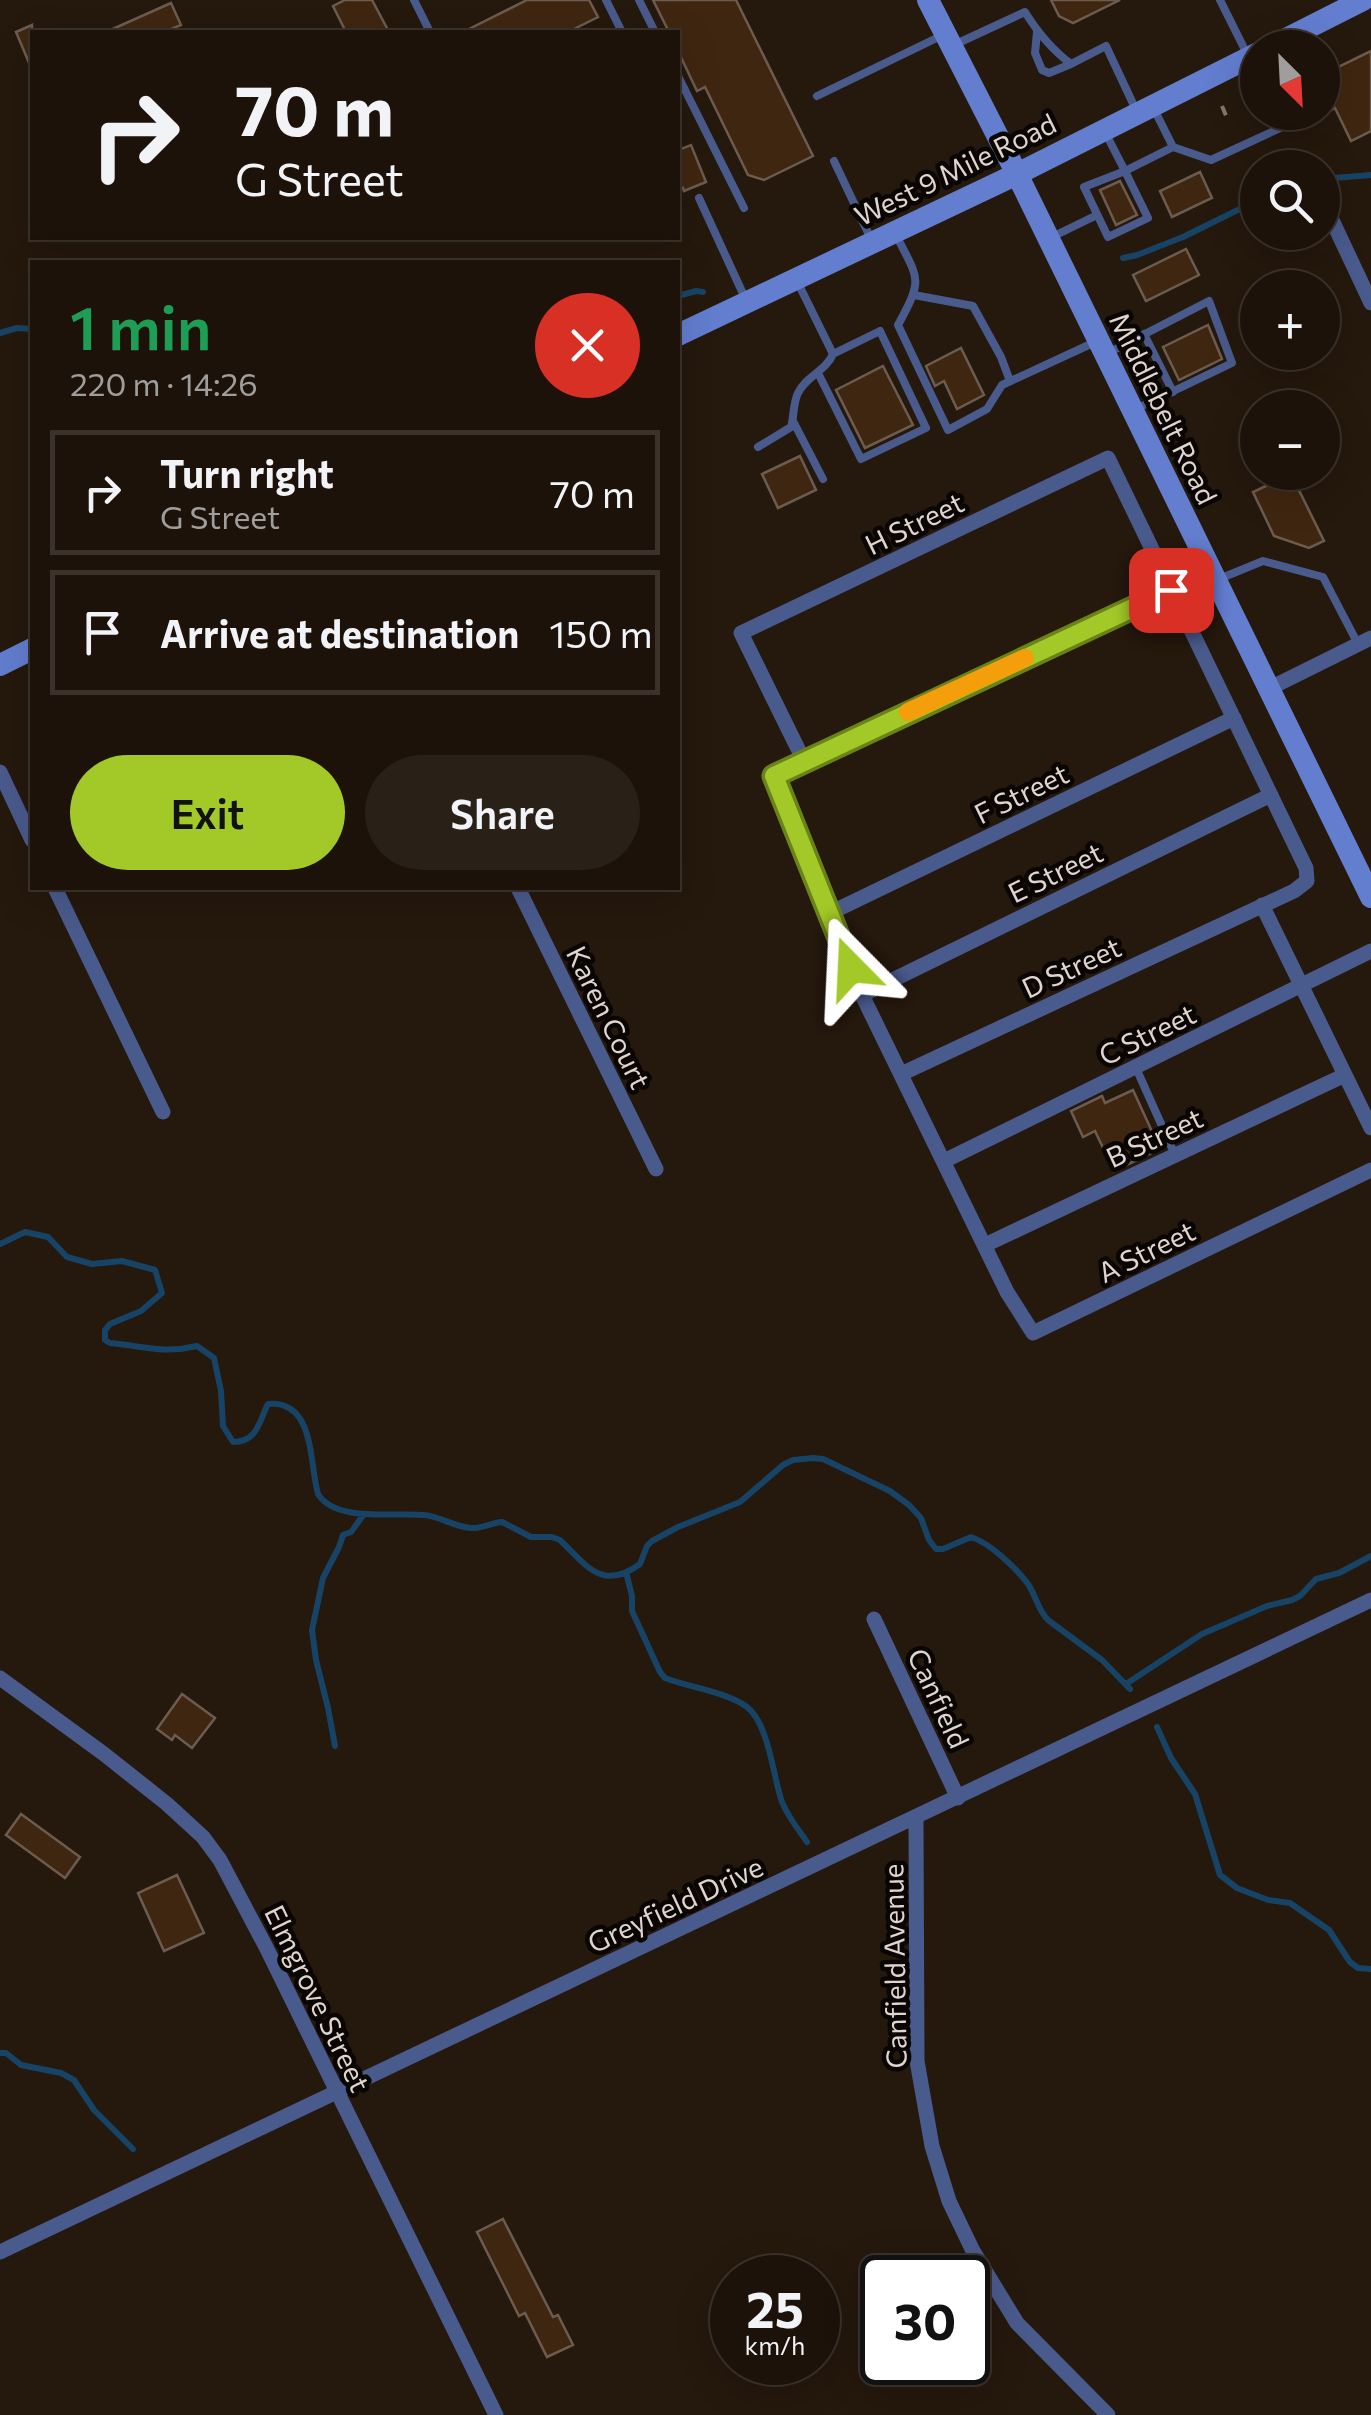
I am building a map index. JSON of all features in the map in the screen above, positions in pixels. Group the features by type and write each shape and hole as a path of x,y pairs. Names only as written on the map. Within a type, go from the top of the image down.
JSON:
{"street":[{"name":"Middlebelt Road","path":"928,0 1371,897"},
{"name":"West 9 Mile Road","path":"1302,30 1363,0"},
{"name":"West 9 Mile Road","path":"680,335 1017,174 1240,61"},
{"path":"1340,237 1371,303"},
{"name":"H Street","path":"804,761 741,633 1108,458 1171,590"},
{"path":"985,1245 862,995 774,776 1171,590 1271,794"},
{"path":"1268,688 1364,641"},
{"path":"0,664 30,650"},
{"name":"F Street","path":"830,912 1234,718"},
{"path":"0,772 30,836"},
{"name":"D Street","path":"901,1074 1294,891 1308,881 1306,868 1271,794"},
{"name":"E Street","path":"862,995 1271,794"},
{"path":"56,890 163,1112"},
{"name":"Karen Court","path":"519,890 656,1168"},
{"path":"1262,905 1371,1128"},
{"name":"C Street","path":"944,1161 1371,951"},
{"name":"B Street","path":"985,1245 1344,1075"},
{"name":"A Street","path":"985,1245 1033,1333 1371,1170"},
{"name":"Greyfield Drive","path":"0,2252 1371,1600"},
{"name":"Canfield","path":"874,1619 958,1798"},
{"name":"Elmgrove Street","path":"0,1678 167,1804 220,1860 496,2415"},
{"name":"Canfield Avenue","path":"916,1818 917,2061 932,2146 949,2201 973,2251 1017,2323 1108,2415"}],"lane":[{"path":"414,0 429,30"},
{"path":"606,0 621,30"},
{"path":"639,0 655,30"},
{"path":"1220,0 1242,30"},
{"path":"817,96 1025,12 1037,32 1070,64"},
{"path":"1037,32 1035,53 1042,70 1049,73 1106,46 1173,147 1212,160 1276,130"},
{"path":"680,80 744,208"},
{"path":"1104,130 1125,171 1148,218 1108,237 1084,188 1125,171 1173,147"},
{"path":"834,161 872,243"},
{"path":"699,198 747,302"},
{"path":"1048,239 1097,215"},
{"path":"895,232 917,278 914,295 898,325 948,430 987,409 1002,385 1010,381 1144,334 1208,301 1232,363 1132,412"},
{"path":"796,279 833,354"},
{"path":"914,295 974,306 1010,381"},
{"path":"758,447 787,431 793,422 798,393 808,380 829,363 833,354 880,332 926,428 861,459 818,373"},
{"path":"1144,334 1172,392"},
{"path":"793,422 823,479"},
{"path":"1215,581 1263,562 1323,577 1364,641"},
{"path":"1136,1068 1175,1155"}],"path":[{"path":"1222,106 1228,118"}],"building":[{"path":"345,0 372,0 388,30 345,30 333,6"},
{"path":"527,0 589,0 598,17 572,30 467,30"},
{"path":"653,0 736,0 813,156 764,180 748,175 705,87 697,91 680,55 680,30 668,30"},
{"path":"1051,0 1120,0 1073,23 1059,16"},
{"path":"171,3 181,25 169,30 110,30"},
{"path":"32,25 30,65 16,32"},
{"path":"1371,51 1371,131 1351,141 1340,118 1340,66"},
{"path":"691,145 706,182 684,191 680,189 680,149"},
{"path":"1200,172 1212,198 1172,217 1160,191"},
{"path":"1120,181 1137,215 1116,225 1100,190"},
{"path":"1186,249 1199,275 1146,301 1133,275"},
{"path":"1208,325 1222,359 1179,380 1163,347"},
{"path":"961,348 984,395 957,409 944,381 935,386 926,366"},
{"path":"883,366 913,425 865,448 836,390"},
{"path":"800,456 816,490 778,508 762,474"},
{"path":"1299,490 1324,541 1309,548 1274,536 1253,492"},
{"path":"1133,1090 1160,1149 1114,1171 1095,1131 1083,1137 1071,1111 1102,1096 1105,1103"},
{"path":"182,1694 215,1718 192,1748 175,1735 172,1740 157,1729"},
{"path":"21,1814 80,1857 65,1878 6,1835"},
{"path":"177,1875 204,1933 164,1951 138,1893"},
{"path":"503,2219 553,2317 558,2315 573,2345 547,2357 525,2313 519,2316 477,2232"}],"waterway":[{"path":"1340,178 1371,175"},
{"path":"1123,258 1183,237 1240,209"},
{"path":"680,295 703,292"},
{"path":"0,333 30,329"},
{"path":"0,1244 25,1232 48,1237 67,1257 92,1264 122,1261 155,1270 162,1293 141,1311 110,1324 105,1340 164,1349 197,1346 214,1358 223,1426 233,1442 253,1434 268,1404 283,1405 294,1412 307,1436 318,1494 338,1509 430,1516 471,1528 502,1522 531,1537 560,1540 596,1572 615,1576 640,1564 652,1541 740,1502 783,1465 793,1460 823,1459 890,1491 909,1505 921,1518 936,1549 971,1537 994,1550 1028,1584 1048,1620 1102,1660 1130,1689"},
{"path":"335,1746 312,1630 323,1578 343,1535 351,1532 364,1514"},
{"path":"1126,1684 1202,1634 1267,1606 1292,1600 1316,1579 1339,1573 1371,1556"},
{"path":"626,1572 632,1611 660,1672 665,1678 729,1697 754,1715 765,1738 782,1802 807,1842"},
{"path":"1157,1727 1171,1758 1195,1794 1220,1875 1237,1888 1268,1900 1290,1903 1329,1930 1350,1962 1358,1968 1371,1969"},
{"path":"0,2053 21,2065 61,2073 74,2080 94,2110 133,2149"}],"slow traffic":[{"path":"908,712 1025,658"}],"route":[{"path":"851,968 774,776 1171,590"}]}
